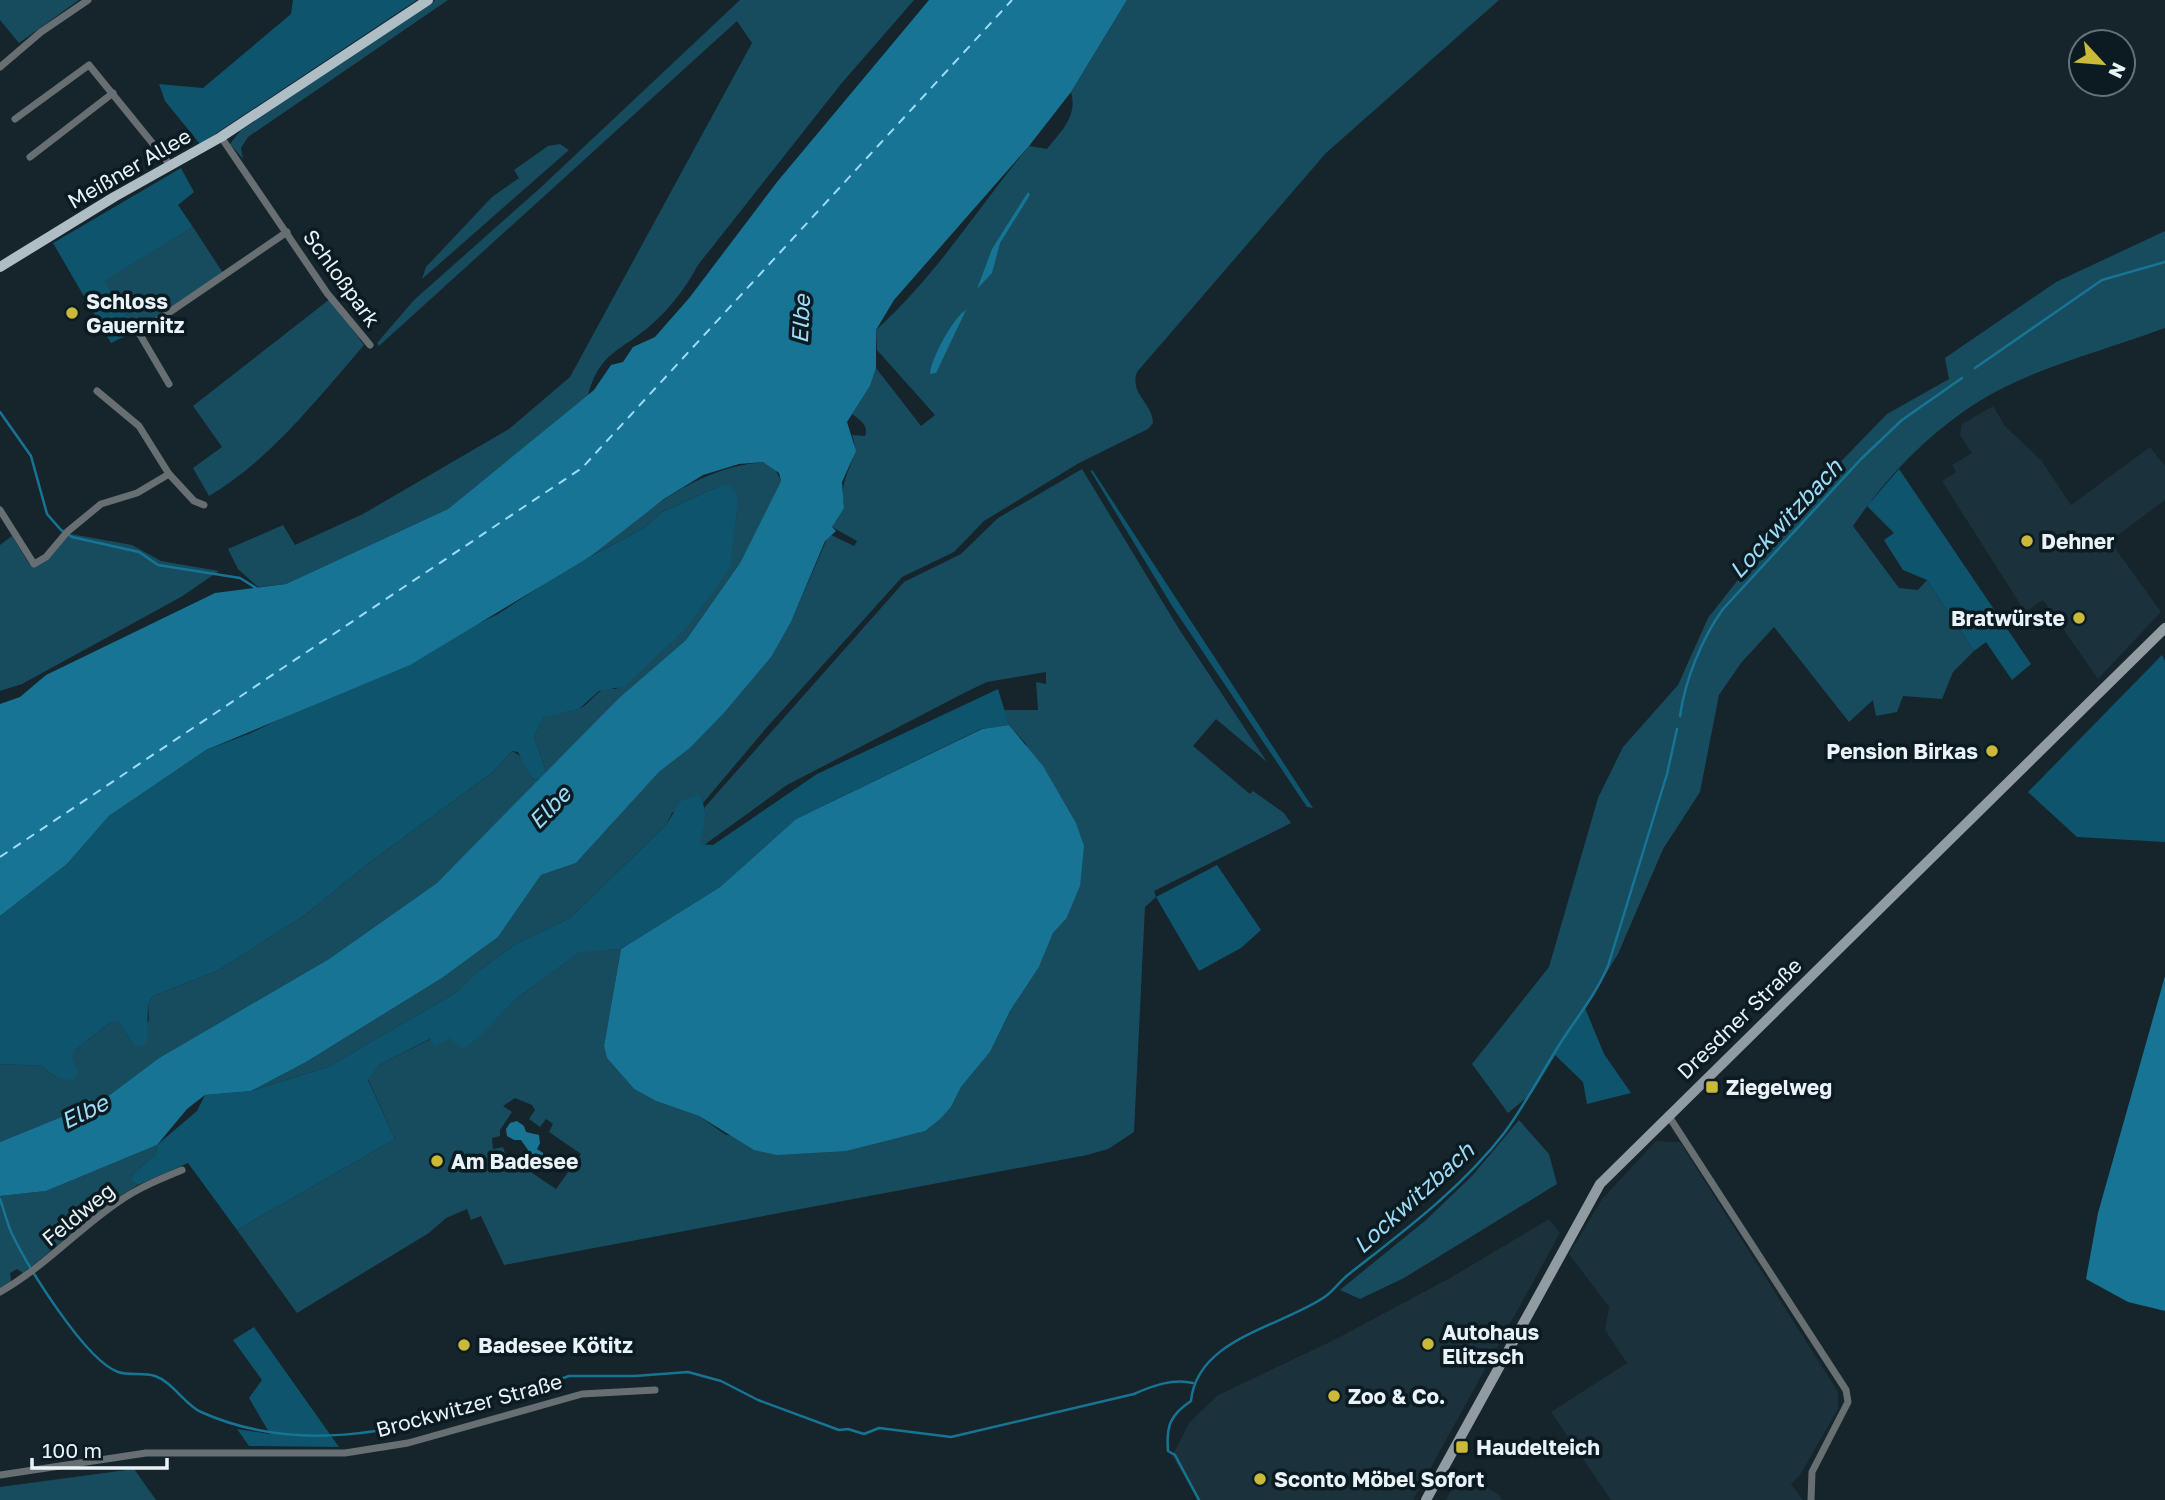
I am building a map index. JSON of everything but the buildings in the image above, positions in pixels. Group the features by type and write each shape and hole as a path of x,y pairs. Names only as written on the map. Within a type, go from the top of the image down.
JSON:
{"main road":[{"name":"Meißner Allee","path":"0,267 221,137 428,0"},
{"name":"Dresdner Straße","path":"1426,1500 1593,1193 1668,1115 2165,628"}],"street":[{"path":"0,67 41,32 88,0"},
{"path":"15,119 89,65 170,166"},
{"path":"30,157 113,93"},
{"name":"Schloßpark","path":"221,137 327,293 370,345"},
{"name":"Schloßpark","path":"169,384 139,333 287,232"},
{"path":"97,391 139,426 169,474 194,501 204,505"},
{"path":"0,510 34,564 102,504 137,493 169,474"},
{"path":"1668,1115 1846,1390 1848,1402 1812,1472 1811,1500"},
{"name":"Feldweg","path":"0,1292 27,1277 116,1203 139,1188 182,1170"},
{"name":"Brockwitzer Straße","path":"0,1475 146,1453 345,1452 408,1443 582,1394 655,1391"}],"shaded area":[{"path":"0,0 79,0 19,43 0,20"},
{"path":"293,0 417,0 200,144 165,101 159,84 203,88 291,14"},
{"path":"435,0 448,0 248,137 241,148 243,159 230,144 240,131"},
{"path":"740,0 914,0 841,84 698,265 683,290 651,325 605,361 593,380 588,395 448,509 286,584 258,587 238,569 228,549 283,525 295,545 363,514 509,429 570,377 752,43 737,21 379,346 377,343 414,300 538,190"},
{"path":"1127,0 1499,0 1326,153 1137,372 1136,386 1152,416 1153,423 1148,429 1079,463 984,521 954,552 902,577 768,726 703,803 702,798 672,813 666,825 570,918 516,944 477,972 457,992 328,1067 251,1091 306,1062 442,978 498,937 541,875 576,863 659,772 690,748 724,713 770,657 791,622 829,534 854,546 857,541 832,527 844,504 844,485 854,453 852,435 865,436 866,432 863,423 852,414 870,386 876,368 921,426 935,415 877,350 876,330 918,287 1029,146 1047,149 1063,129 1072,108 1071,92"},
{"path":"560,144 569,150 422,279 426,267 492,197 519,178 514,170 548,146"},
{"path":"181,168 194,192 178,205 193,227 104,281 136,331 111,343 53,243"},
{"path":"193,227 223,273 136,331 103,281"},
{"path":"2165,231 2165,328 2035,374 1986,397 1947,424 1917,450 1876,494 1853,526 1899,588 1918,590 1927,580 1974,651 1953,672 1942,699 1903,696 1897,712 1876,716 1873,700 1849,722 1774,627 1741,663 1719,695 1700,792 1663,849 1618,954 1532,1093 1508,1113 1472,1064 1549,967 1598,798 1623,747 1678,685 1708,618 1789,515 1887,414 1949,379 1945,358 2056,282"},
{"path":"330,299 364,345 311,407 273,446 209,496 193,468 222,447 193,406"},
{"path":"1993,406 2005,426 2041,460 2071,505 2150,447 2165,466 2165,500 2110,541 2161,612 2098,679 2043,600 2025,612 1942,481 1956,472 1952,465 1972,453 1960,435 1962,424"},
{"path":"763,462 774,467 781,481 740,563 686,640 620,697 547,773 534,737 544,717 578,709 604,689 616,689 733,537 737,510 720,486 662,512 644,528 591,556 650,509 692,483 714,473"},
{"path":"1082,469 1179,629 1267,762 1216,719 1193,746 1250,794 1253,791 1284,813 1291,823 1154,891 1156,897 1145,907 1134,1132 1108,1149 1087,1155 504,1265 481,1216 471,1220 467,1209 446,1218 429,1233 297,1313 237,1230 395,1139 368,1079 379,1065 457,1026 473,1042 516,999 581,951 621,949 604,1046 607,1058 634,1089 656,1101 699,1116 726,1135 887,1140 924,1131 951,1107 961,1087 990,1052 1010,1011 1039,967 1053,933 1066,919 1026,744 1009,725 1004,710 1038,710 1036,682 1046,684 1046,672 987,682 966,692 787,785 704,845 699,844 706,817 704,808 904,582 961,554 998,518","holes":["515,1098 532,1105 535,1110 529,1119 540,1127 546,1119 553,1124 549,1132 581,1154 556,1189 523,1167 516,1170 510,1168 503,1147 493,1149 492,1138 500,1136 500,1130 512,1112 503,1106"]},
{"path":"1899,469 2031,664 2012,680 1986,642 1974,651 1927,580 1903,570 1884,540 1894,533 1867,506"},
{"path":"1090,470 1313,808 1307,807 1172,606"},
{"path":"729,485 737,493 730,568 687,627 625,686 599,691 579,709 544,717 534,737 547,773 540,781 532,778 518,752 512,751 493,772 369,863 305,915 219,970 153,996 148,1004 147,1042 141,1047 133,1044 118,1021 112,1021 74,1051 72,1057 78,1073 73,1080 57,1078 41,1066 0,1064 0,916 67,864 109,816 206,750 251,733 498,614 567,569 644,528 662,512 720,486"},
{"path":"71,534 132,545 161,561 219,571 181,597 22,684 0,691 0,545 12,536 30,565"},
{"path":"2162,655 2165,661 2165,842 2077,837 2028,792"},
{"path":"998,689 1009,725 981,729 796,819 720,887 621,949 580,952 516,999 477,1039 463,1049 449,1038 434,1047 430,1039 379,1065 368,1080 395,1139 237,1230 188,1163 138,1185 131,1181 133,1174 156,1154 157,1145 197,1111 205,1095 251,1091 328,1067 457,992 477,972 516,944 570,918 666,825 681,801 697,795 702,798 706,817 700,844 713,845 817,774"},
{"path":"512,751 524,758 532,778 540,781 437,883 329,959 159,1058 103,1100 0,1142 0,1064 41,1066 57,1078 74,1051 112,1021 118,1021 133,1044 149,1020 148,1004 153,996 219,970 305,915 369,863 493,772"},
{"path":"1217,865 1261,930 1241,948 1199,971 1156,897"},
{"path":"1585,1008 1604,1054 1631,1093 1587,1104 1583,1082 1554,1054"},
{"path":"1519,1120 1549,1154 1557,1184 1404,1278 1360,1299 1340,1290 1426,1220 1472,1176"},
{"path":"1656,1141 1680,1142 1838,1392 1838,1409 1800,1475 1791,1484 1803,1500 1611,1500 1551,1412 1627,1363 1605,1330 1609,1307 1569,1254 1602,1199"},
{"path":"157,1145 156,1154 133,1174 131,1181 138,1185 94,1216 23,1273 17,1269 10,1273 11,1281 0,1288 0,1196 46,1191"},
{"path":"1549,1219 1560,1233 1413,1500 1198,1500 1172,1456 1189,1423 1218,1395 1334,1340 1450,1278"},
{"path":"254,1327 339,1447 249,1446 237,1429 270,1434 249,1398 262,1380 233,1340"},
{"path":"134,1469 156,1500 0,1500 0,1487"},
{"path":"1461,1471 1499,1495 1502,1500 1446,1500"}],"water":[{"name":"Elbe","path":"929,0 1127,0 1071,92 1029,146 894,300 876,330 876,368 870,386 847,422 856,451 842,482 844,508 832,527 836,531 825,541 791,622 771,657 724,713 690,748 659,772 576,863 541,875 498,937 442,978 306,1062 251,1091 205,1095 187,1109 157,1145 46,1191 0,1196 0,1142 103,1100 159,1058 329,959 437,883 620,697 686,640 740,563 781,481 779,473 763,462 739,464 703,475 664,499 591,556 410,665 206,750 109,816 67,864 0,916 0,704 20,697 46,675 215,593 286,584 448,509 594,390 611,365 623,362 633,347 655,337 690,297 777,182"},
{"path":"1028,192 1030,195 1000,243 992,273 977,289 992,249"},
{"path":"966,310 936,373 930,374 943,340"},
{"path":"1009,725 1043,766 1076,823 1084,846 1080,886 1066,919 1053,933 1039,967 1010,1011 990,1052 961,1087 951,1107 940,1119 925,1131 846,1151 777,1155 754,1150 699,1116 656,1101 634,1089 607,1058 604,1046 621,949 720,887 796,819 982,729"},
{"path":"2165,976 2165,1311 2128,1302 2086,1279 2098,1213"},
{"path":"517,1121 524,1126 526,1132 539,1135 540,1143 537,1149 543,1153 544,1160 540,1166 533,1168 525,1162 528,1150 521,1140 507,1136 506,1129 510,1123"}],"waterway":[{"name":"Lockwitzbach","path":"1975,368 2102,280 2165,262"},
{"name":"Lockwitzbach","path":"1680,716 1695,660 1723,609 1861,459 1902,420 1962,378"},
{"path":"0,412 31,456 47,514 61,530 72,537 139,552 158,565 240,578 256,588"},
{"name":"Lockwitzbach","path":"1199,1500 1175,1455 1168,1451 1168,1435 1174,1416 1191,1401 1197,1380 1208,1362 1244,1336 1326,1296 1346,1276 1411,1225 1470,1172 1505,1132 1592,995 1608,966 1667,774 1677,729"},
{"path":"0,1199 12,1234 31,1268 74,1332 90,1350 118,1372 151,1375 161,1379 201,1412 236,1425 272,1433 344,1435 417,1423 488,1404"},
{"path":"507,1398 569,1376 635,1376 688,1372 721,1381 758,1400 839,1430 848,1429 864,1434 879,1428 951,1437 1134,1394 1163,1384 1178,1381 1193,1383"}],"ferry route":[{"path":"0,857 582,468 1012,0"}],"place":[{"name":"Schloss Gauernitz","path":"72,313"},
{"name":"Dehner","path":"2027,541"},
{"name":"Bratwürste","path":"2079,618"},
{"name":"Pension Birkas","path":"1992,751"},
{"name":"Ziegelweg","path":"1712,1087"},
{"name":"Am Badesee","path":"437,1161"},
{"name":"Autohaus Elitzsch","path":"1428,1344"},
{"name":"Badesee Kötitz","path":"464,1345"},
{"name":"Zoo & Co.","path":"1334,1396"},
{"name":"Haudelteich","path":"1462,1447"},
{"name":"Sconto Möbel Sofort","path":"1260,1479"}]}
